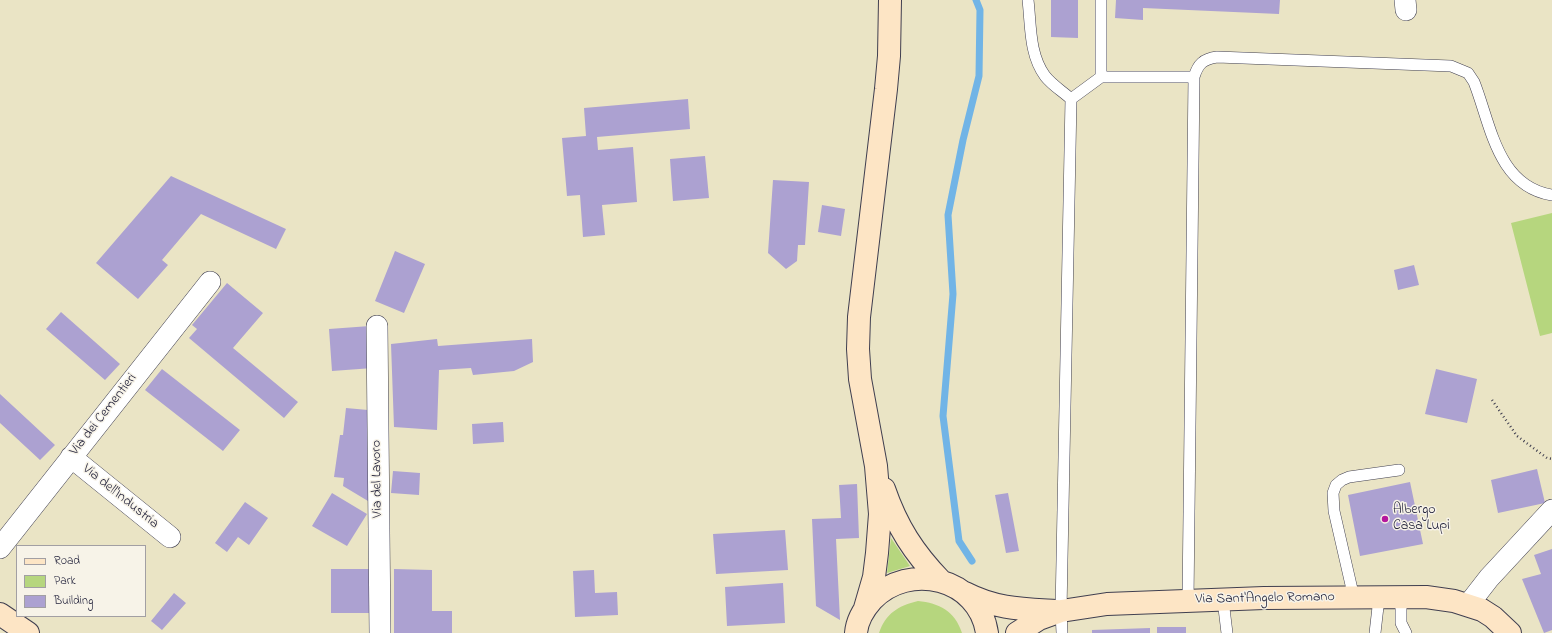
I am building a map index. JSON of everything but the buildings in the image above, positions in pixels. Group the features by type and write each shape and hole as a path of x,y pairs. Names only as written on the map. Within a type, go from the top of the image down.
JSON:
{"main road":[{"path":"856,633 856,628 865,608 874,577 880,514 876,466 860,379 858,322 886,89 889,56 890,0"},
{"path":"876,466 891,511 904,536 923,563 942,581"},
{"path":"865,608 880,592 899,582 920,578 942,581"},
{"name":"Via Sant'Angelo Romano","path":"942,581 978,600 998,606 1061,611"},
{"path":"961,591 976,606 986,625 987,633"},
{"name":"Via Sant'Angelo Romano","path":"1017,633 1039,619 1061,611 1108,604 1188,600 1401,597 1426,597 1454,601 1468,605 1494,616 1510,633"},
{"path":"0,614 28,633"}],"street":[{"name":"Via dei Cementieri","path":"0,548 70,457 210,282"},
{"name":"Via del Lavoro","path":"377,326 380,633"},
{"name":"Via dell'Industria","path":"70,457 170,537"},
{"path":"1468,605 1489,578 1552,510"}],"lane":[{"path":"1028,0 1034,49 1040,66 1051,82 1071,99"},
{"path":"1101,0 1101,77"},
{"path":"1188,600 1187,557 1194,77 1196,69 1200,63 1217,57 1451,66 1468,73 1474,82 1494,142 1512,173 1530,188 1552,195"},
{"path":"1071,99 1101,77 1194,77"},
{"path":"1062,633 1061,611 1071,99"},
{"path":"1354,598 1334,511 1333,493 1336,485 1349,477 1399,470"},
{"path":"1401,597 1401,623 1406,633"},
{"path":"1375,633 1379,598"},
{"path":"1223,600 1227,633"}],"path":[{"path":"1492,400 1517,436 1547,458 1552,458"}],"green space":[{"path":"1552,213 1552,333 1540,336 1511,223"},
{"path":"891,538 910,566 887,573"},
{"path":"918,601 939,606 951,614 959,625 962,633 879,633 889,615 904,605"}],"waterway":[{"path":"972,561 959,541 943,416 953,294 948,215 963,140 979,76 980,10 976,0"}],"place":[{"name":"Albergo Casa Lupi","path":"1385,519"}]}
